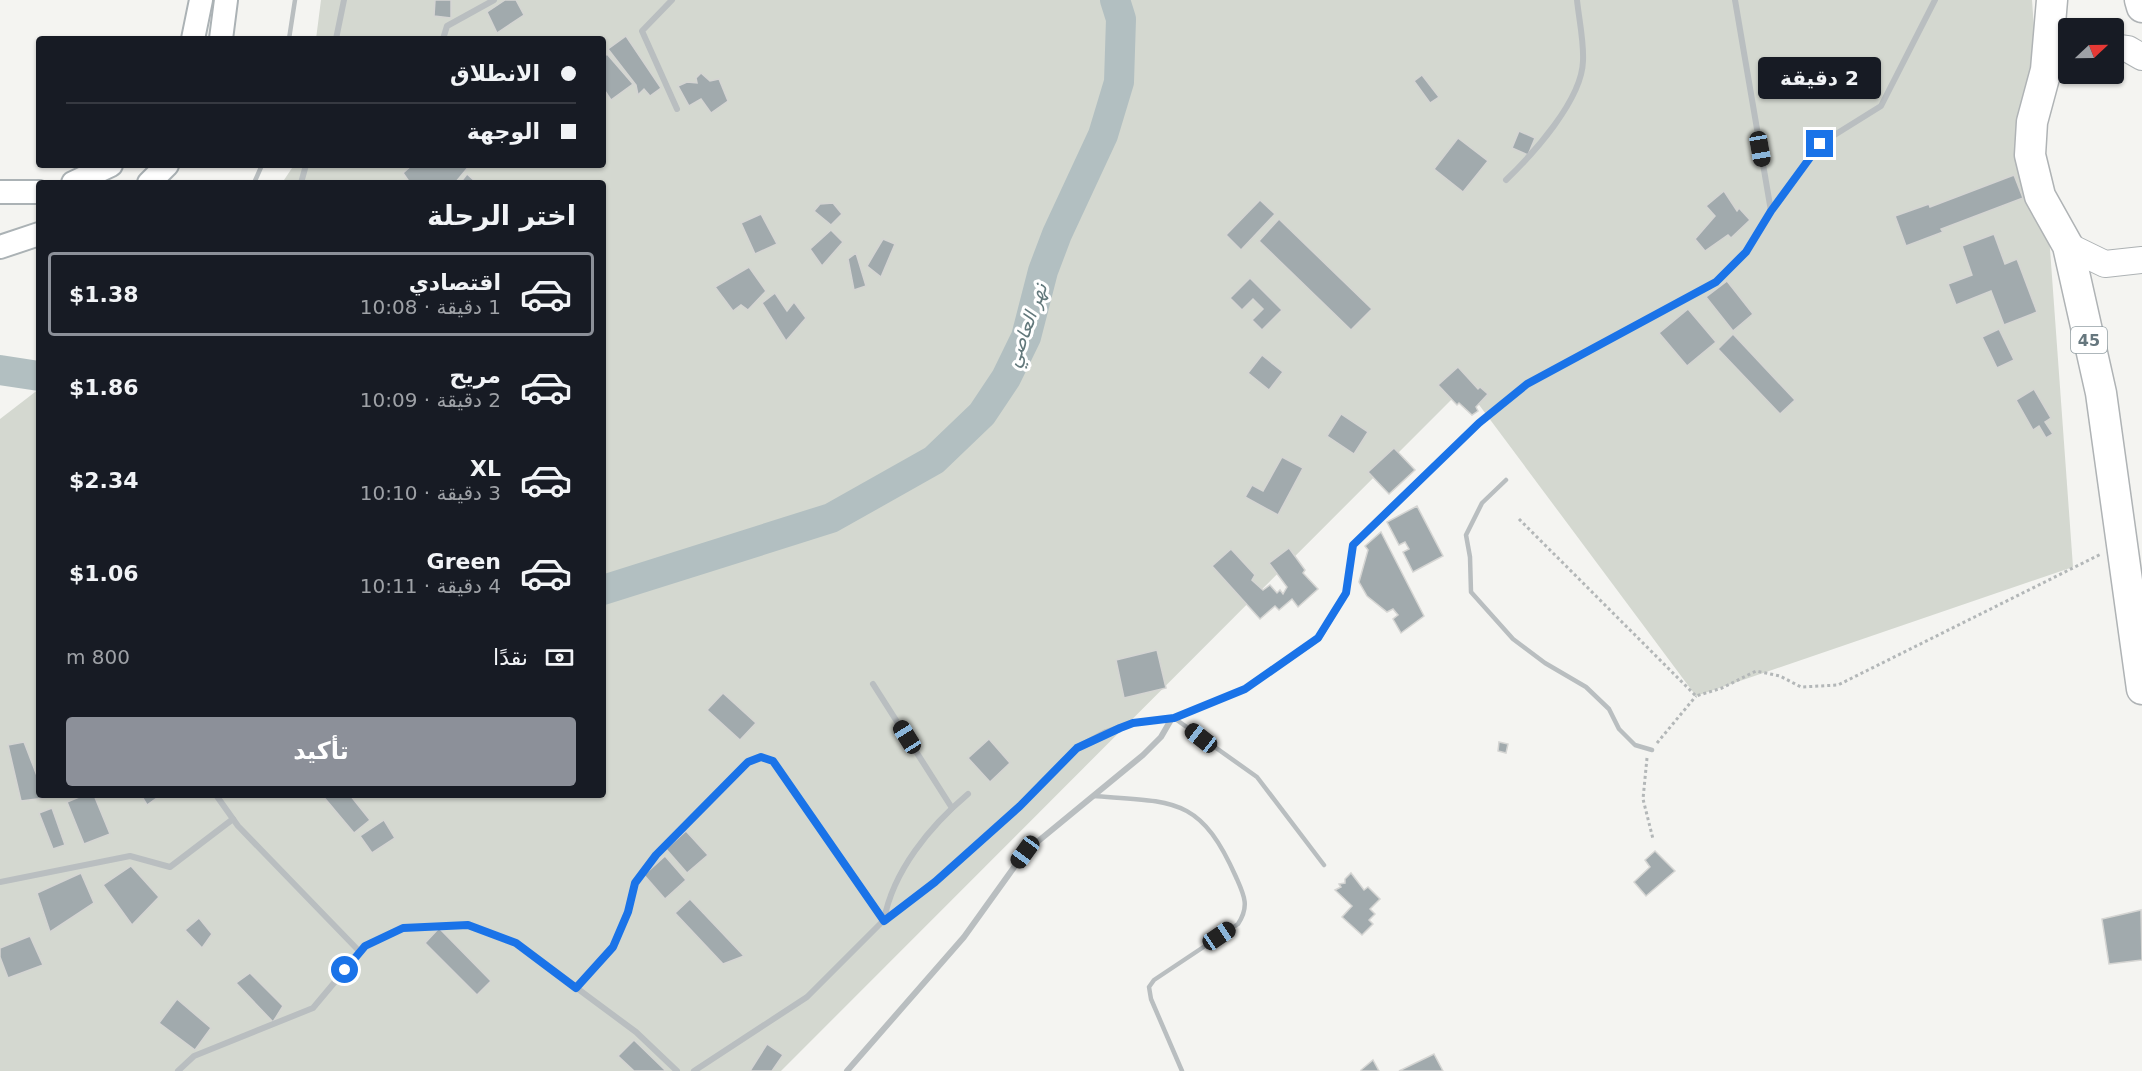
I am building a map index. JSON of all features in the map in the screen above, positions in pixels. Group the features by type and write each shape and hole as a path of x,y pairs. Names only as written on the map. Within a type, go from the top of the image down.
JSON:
{"highway":[{"name":"45","path":"2052,0 2057,65 2032,122 2030,155 2040,196 2068,246 2101,393 2142,689"},
{"path":"2140,0 2142,7"}],"main road":[{"path":"194,36 201,0"},
{"path":"221,36 226,0"},
{"path":"2124,48 2142,57"},
{"path":"79,180 105,168"},
{"path":"152,180 164,168"},
{"path":"0,192 36,192"},
{"path":"0,247 36,235"},
{"path":"2068,246 2105,264 2142,260"}],"street":[{"path":"337,36 344,0"},
{"path":"444,36 447,26 494,0"},
{"path":"672,0 642,31 677,109"},
{"path":"1506,180 1529,157 1578,88 1583,61 1577,0"},
{"path":"1735,0 1771,211"},
{"path":"694,1071 807,996 884,921 935,882 1020,806 1077,748 1106,732 1133,723 1173,718 1245,689 1318,638 1346,593 1353,545 1479,423 1527,384 1716,282 1746,252 1771,211 1820,144 1881,105 1935,0"},
{"path":"873,684 952,808"},
{"path":"847,1071 964,937 1025,852 1143,755 1161,737 1173,718"},
{"path":"576,988 613,947 628,912 635,883 656,855 748,762 761,757 773,761 884,921"},
{"path":"884,921 889,894 924,839 968,794"},
{"path":"218,798 233,819 360,952"},
{"path":"0,882 130,856 171,867 233,819"},
{"path":"178,1071 194,1056 313,1008 365,946 403,928 468,925 516,943 636,1032 677,1071"}],"lane":[{"path":"289,36 295,0"},
{"path":"1506,480 1482,503 1466,536 1471,592 1513,639 1545,663 1586,687 1609,709 1619,729 1635,745 1652,750"},
{"path":"1173,718 1257,777 1324,865"},
{"path":"1093,796 1178,805 1192,811 1218,839 1247,901 1245,914 1238,924 1154,980 1149,987 1182,1071"}],"path":[{"path":"1519,519 1696,696"},
{"path":"1653,839 1643,799 1648,758 1668,726 1696,696 1722,688 1756,671 1780,676 1801,687 1838,685 2122,544"}],"shaded area":[{"path":"321,0 2032,0 2073,567 1696,696 1465,386 781,1071 0,1071 0,419 36,391 36,798 606,798 606,180 284,180 292,168 606,168 606,36 316,36"}],"building":[{"path":"435,0 451,0 451,18 434,16"},
{"path":"505,0 516,0 524,15 497,33 487,12"},
{"path":"626,36 661,88 650,96 644,89 638,95 636,85 608,49"},
{"path":"606,55 633,84 611,100 606,92"},
{"path":"701,73 710,81 719,79 728,101 711,113 701,99 689,106 678,86 687,82 697,83 696,78"},
{"path":"1422,75 1439,97 1430,103 1414,81"},
{"path":"1519,131 1535,138 1528,155 1512,148"},
{"path":"1458,138 1488,161 1463,192 1434,169"},
{"path":"409,168 468,168 458,180 408,180 403,173"},
{"path":"467,174 474,180 462,180"},
{"path":"2014,175 2023,198 1941,229 1943,232 1906,246 1895,216 1929,204 1930,207"},
{"path":"1724,191 1737,211 1739,208 1750,220 1731,238 1728,235 1705,251 1695,239 1715,216 1706,206"},
{"path":"1260,200 1275,214 1241,250 1226,235"},
{"path":"833,203 842,214 831,225 814,211 820,204"},
{"path":"761,214 777,244 755,254 741,223"},
{"path":"1279,219 1372,309 1351,330 1259,241"},
{"path":"831,230 843,242 822,266 810,249"},
{"path":"1994,234 2005,264 2017,259 2037,312 2004,325 1991,291 1956,305 1948,284 1972,275 1962,246"},
{"path":"883,239 895,244 881,277 867,266"},
{"path":"856,253 866,286 854,290 848,259"},
{"path":"749,267 766,291 748,310 741,305 733,311 715,287"},
{"path":"1250,278 1282,310 1262,330 1252,320 1263,309 1253,299 1242,310 1230,298"},
{"path":"1727,281 1753,314 1733,331 1706,297"},
{"path":"775,293 787,311 794,302 806,318 786,341 762,303"},
{"path":"1688,309 1716,342 1687,366 1659,333"},
{"path":"1999,329 2014,360 1997,368 1982,337"},
{"path":"1733,334 1795,400 1780,414 1718,349"},
{"path":"1262,355 1283,372 1269,390 1248,373"},
{"path":"1458,367 1478,389 1480,387 1488,394 1476,407 1478,411 1472,415 1459,403 1457,405 1438,385"},
{"path":"2034,389 2051,418 2045,422 2053,434 2046,438 2039,426 2033,430 2016,400"},
{"path":"1341,414 1368,432 1354,454 1327,436"},
{"path":"1394,448 1415,470 1389,494 1368,472"},
{"path":"1282,457 1303,468 1278,515 1245,497 1252,485 1263,491"},
{"path":"1417,506 1443,556 1413,572 1403,552 1409,549 1405,542 1399,545 1387,522"},
{"path":"1381,532 1424,616 1401,633 1393,619 1398,615 1393,609 1387,612 1367,596 1359,582 1368,550 1365,546"},
{"path":"1289,548 1305,570 1303,573 1318,589 1298,607 1292,599 1279,610 1275,606 1260,619 1212,566 1231,549 1255,575 1252,580 1263,590 1270,585 1277,593 1280,590 1283,594 1287,587 1269,563"},
{"path":"1157,650 1166,688 1124,698 1116,660"},
{"path":"723,693 756,723 740,740 707,710"},
{"path":"989,739 1010,763 990,782 968,758"},
{"path":"24,742 36,773 36,798 45,798 21,801 8,745"},
{"path":"1499,742 1508,744 1506,753 1498,751"},
{"path":"77,798 95,798 110,834 84,844 67,802"},
{"path":"143,798 157,798 147,805"},
{"path":"325,798 352,798 370,820 354,833"},
{"path":"52,808 65,845 53,849 39,813"},
{"path":"384,820 395,838 372,853 360,836"},
{"path":"686,831 708,855 687,873 666,849"},
{"path":"1655,851 1675,871 1646,896 1634,882 1650,867 1645,860"},
{"path":"665,856 686,880 665,899 644,875"},
{"path":"131,866 159,897 132,925 103,885"},
{"path":"81,873 94,903 50,932 37,893"},
{"path":"1351,873 1364,890 1368,887 1380,899 1370,909 1375,914 1369,920 1373,924 1362,935 1342,917 1352,906 1335,890 1341,887 1339,884 1345,883 1345,879"},
{"path":"690,899 744,956 723,964 675,913"},
{"path":"2141,910 2142,960 2109,964 2102,919"},
{"path":"199,918 212,934 202,948 185,930"},
{"path":"439,928 491,981 477,995 425,943"},
{"path":"30,936 43,965 8,978 0,957 0,948"},
{"path":"250,973 283,1006 273,1022 236,983"},
{"path":"177,999 211,1028 195,1050 159,1023"},
{"path":"634,1040 664,1071 634,1071 618,1056"},
{"path":"767,1044 783,1055 772,1071 750,1071"},
{"path":"1434,1054 1443,1071 1399,1071"},
{"path":"1373,1060 1379,1071 1361,1071 1361,1070"}],"waterway":[{"name":"نهر العاصي","path":"606,589 831,518 934,460 982,414 1006,378 1026,337 1043,271 1057,234 1103,135 1119,82 1121,19 1115,0"},
{"name":"نهر العاصي","path":"0,370 36,376"}],"route":[{"path":"345,970 365,946 403,928 468,925 516,943 576,988 613,947 628,912 635,883 656,855 748,762 761,757 773,761 884,921 935,882 1020,806 1054,774 1077,748 1106,732 1133,723 1174,718 1245,689 1318,638 1346,593 1353,545 1428,475 1479,423 1527,384 1716,282 1746,252 1771,211 1820,144"}]}
